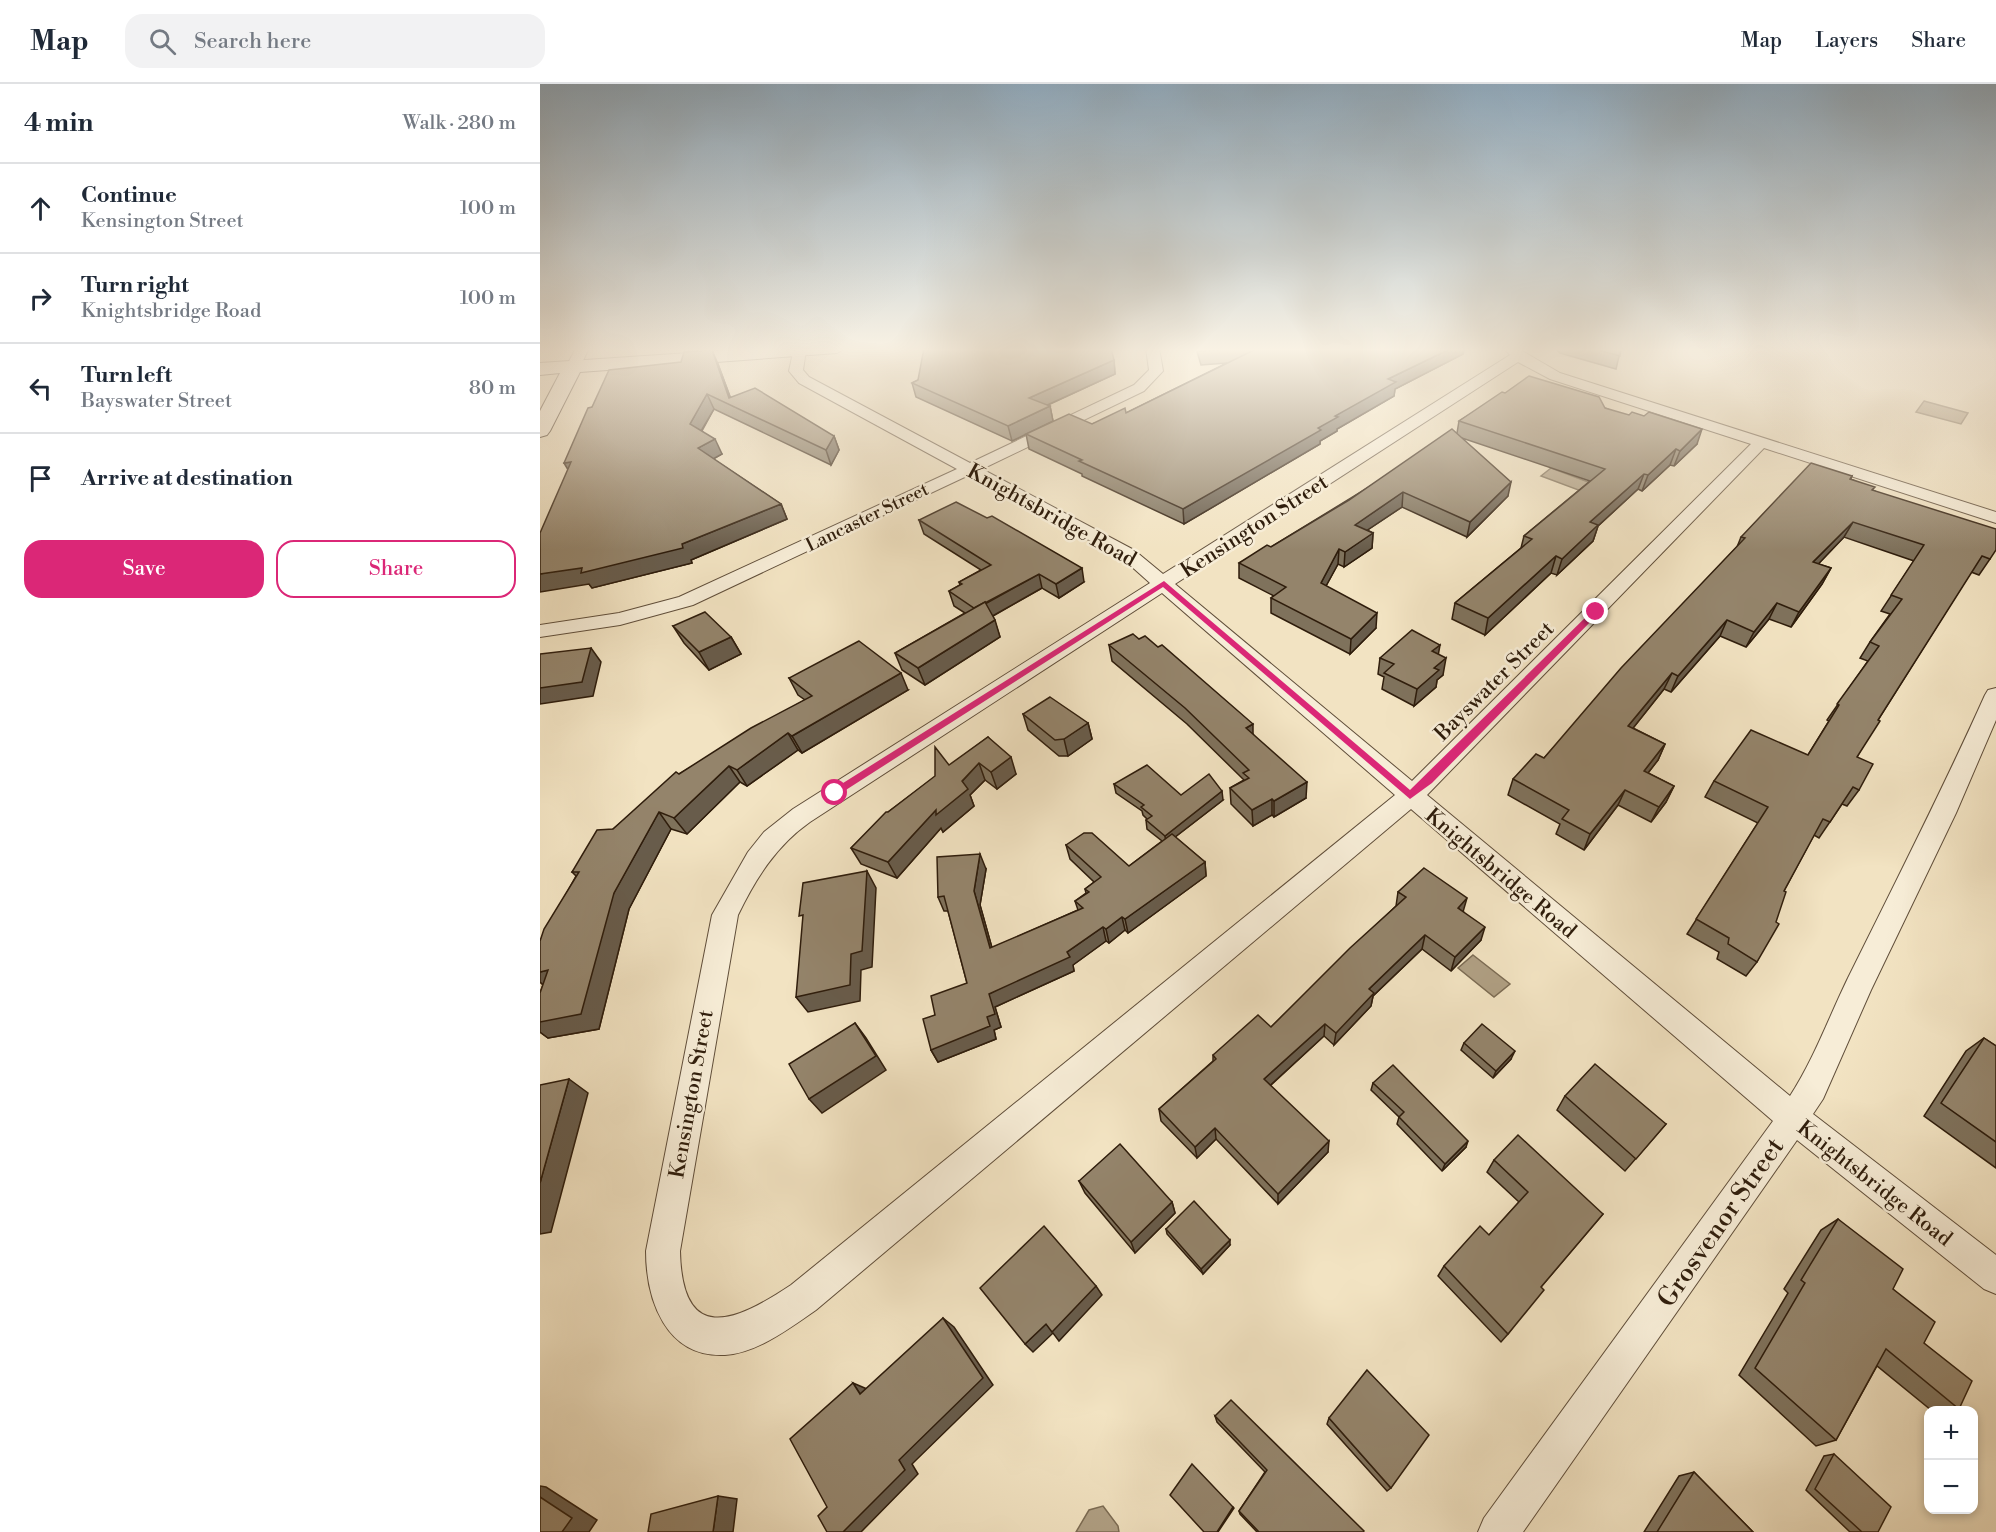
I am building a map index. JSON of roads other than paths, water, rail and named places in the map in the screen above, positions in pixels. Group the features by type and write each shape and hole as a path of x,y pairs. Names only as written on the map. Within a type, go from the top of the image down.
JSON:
{"main road":[{"path":"540,431 548,416"}],"street":[{"name":"Knightsbridge Road","path":"871,416 1128,554 1410,796 1793,1119 1996,1277"},
{"name":"Lancaster Street","path":"540,631 620,619 686,601 759,569 1081,416"},
{"name":"Kensington Street","path":"1410,796 865,1248 781,1314 753,1330 721,1339 692,1331 673,1310 663,1286 663,1251 725,915 739,886 768,844 782,829 835,793 1164,584 1418,416"},
{"path":"1677,416 1996,518"},
{"name":"Bayswater Street","path":"1410,796 1429,780 1605,603 1761,443"},
{"name":"Grosvenor Street","path":"1498,1532 1793,1119 1812,1089 1858,987 1944,813 1996,695"}]}
